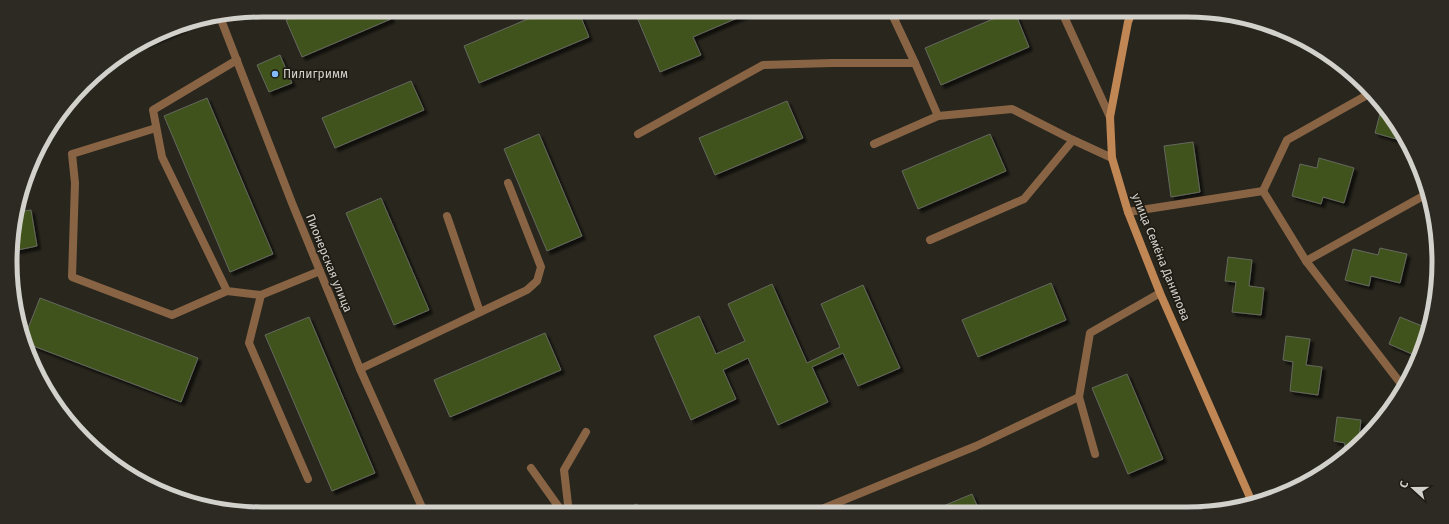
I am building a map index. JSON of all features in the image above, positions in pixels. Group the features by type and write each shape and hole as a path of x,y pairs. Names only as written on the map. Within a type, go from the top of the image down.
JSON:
{"street":[{"path":"893,17 938,116"},
{"path":"1064,17 1110,117"},
{"name":"улица Семёна Данилова","path":"1130,17 1110,117 1112,158 1128,212 1160,293 1251,499"},
{"name":"Пионерская улица","path":"221,21 360,369 422,507"},
{"path":"227,291 162,157 152,110 236,60"},
{"path":"638,134 763,65 832,62 915,63"},
{"path":"1263,191 1287,140 1366,95"},
{"path":"874,144 938,116 1012,109 1072,140 1112,158"},
{"path":"156,128 72,154 76,183 72,278 172,315 227,291 261,294 320,271"},
{"path":"930,240 1024,199 1072,140"},
{"path":"360,369 527,290 537,281 541,267 508,183"},
{"path":"1128,212 1263,191"},
{"path":"1263,191 1306,261 1400,382"},
{"path":"1306,261 1423,196"},
{"path":"447,216 480,312"},
{"path":"1096,454 1079,397 1090,333 1160,293"},
{"path":"261,294 249,343 308,479"},
{"path":"827,507 976,446 1079,397"},
{"path":"568,507 564,470 586,432"},
{"path":"531,468 559,507"}],"building":[{"path":"293,17 390,17 391,19 302,57 286,20"},
{"path":"532,17 581,17 589,37 479,83 464,46"},
{"path":"637,17 740,17 693,37 701,55 660,72"},
{"path":"998,17 1017,17 1029,47 941,85 925,48"},
{"name":"Пилигримм","path":"280,55 292,83 269,92 257,65"},
{"path":"411,81 424,110 335,148 322,118"},
{"path":"207,98 273,254 230,272 164,116"},
{"path":"787,101 803,138 715,175 699,138"},
{"path":"1380,114 1382,114 1399,140 1375,133"},
{"path":"539,134 582,236 547,251 504,149"},
{"path":"990,134 1006,171 918,209 902,171"},
{"path":"1193,142 1200,192 1171,197 1164,146"},
{"path":"1319,158 1354,168 1344,203 1323,197 1321,204 1292,196 1300,164 1317,168"},
{"path":"381,198 429,310 394,325 346,213"},
{"path":"31,210 37,246 18,250 19,230 23,211"},
{"path":"1380,248 1407,254 1400,283 1371,276 1369,286 1345,280 1353,249 1378,255"},
{"path":"1228,257 1252,260 1249,286 1264,288 1261,315 1232,312 1236,282 1225,281"},
{"path":"1051,283 1066,320 978,357 962,320"},
{"path":"772,284 807,363 840,347 821,304 863,285 900,368 858,386 843,353 812,367 828,402 778,425 748,358 723,370 736,399 691,420 654,336 699,316 716,354 745,341 728,304"},
{"path":"40,298 198,358 181,402 32,345 27,331"},
{"path":"309,317 375,473 332,491 265,335"},
{"path":"1400,317 1424,327 1413,355 1389,344"},
{"path":"545,333 561,370 450,417 434,380"},
{"path":"1286,336 1310,339 1306,365 1322,367 1318,395 1290,391 1293,362 1283,360"},
{"path":"1127,374 1163,459 1128,474 1092,388"},
{"path":"1337,417 1361,420 1359,436 1349,446 1344,450 1345,443 1334,441"},
{"path":"972,494 978,507 941,507"},
{"path":"637,504 638,507 630,507"}],"place":[{"name":"Пилигримм","path":"275,74"}]}
